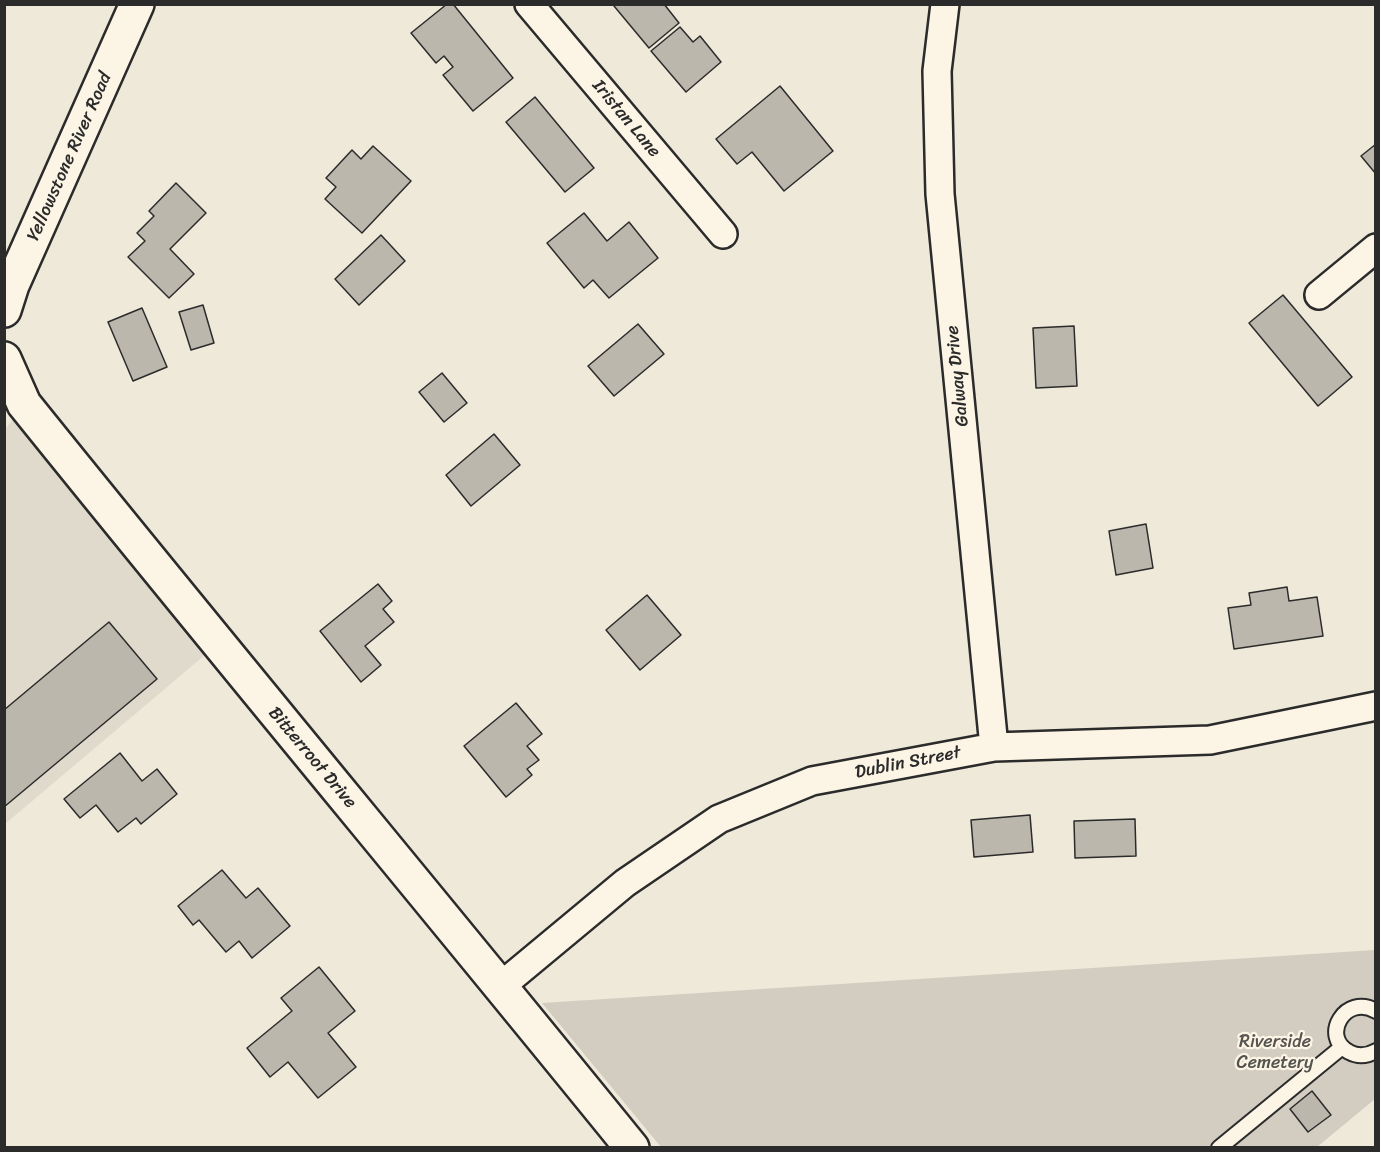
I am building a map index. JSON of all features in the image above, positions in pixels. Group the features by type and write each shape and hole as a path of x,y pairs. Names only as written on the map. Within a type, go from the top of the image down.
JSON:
{"street":[{"name":"Yellowstone River Road","path":"4,310 12,285 136,4"},
{"name":"Iristan Lane","path":"529,4 723,234"},
{"name":"Galway Drive","path":"945,4 937,71 940,194 994,747"},
{"path":"1319,295 1376,248"},
{"name":"Bitterroot Drive","path":"4,359 24,404 632,1148"},
{"name":"Dublin Street","path":"501,986 625,883 719,819 812,782 994,747 1210,740 1376,706"}],"lane":[{"path":"1376,1011 1366,1007 1351,1009 1339,1019 1337,1027 1340,1044 1345,1050 1361,1056 1376,1051"},
{"path":"1219,1148 1342,1047"}],"shaded area":[{"path":"24,404 218,644 5,824 4,431"}],"green space":[{"name":"Riverside Cemetery","path":"1375,950 1375,1099 1317,1147 661,1147 542,1003"}],"building":[{"path":"447,4 453,4 513,78 473,111 443,75 453,67 444,56 436,63 411,33"},
{"path":"615,4 664,4 679,23 649,48 614,6"},
{"path":"680,27 693,42 700,36 721,62 686,92 651,51"},
{"path":"780,86 833,151 784,191 752,152 737,164 716,139"},
{"path":"535,97 594,168 565,192 506,122"},
{"path":"1376,144 1376,174 1361,156"},
{"path":"373,146 411,181 362,233 325,199 336,187 326,178 352,150 361,159"},
{"path":"176,183 206,213 170,249 194,274 169,298 128,257 145,241 137,233 154,216 149,211"},
{"path":"584,213 607,241 629,222 658,258 609,298 593,280 584,288 547,243"},
{"path":"381,235 405,261 359,305 335,279"},
{"path":"1283,295 1352,377 1318,406 1249,323"},
{"path":"203,305 214,343 191,350 179,312"},
{"path":"142,308 167,367 133,381 108,322"},
{"path":"638,324 664,354 614,396 588,366"},
{"path":"1074,326 1077,386 1036,388 1033,328"},
{"path":"442,373 467,403 444,422 419,392"},
{"path":"494,434 520,465 471,506 446,475"},
{"path":"1146,524 1153,568 1116,575 1109,531"},
{"path":"378,584 392,601 383,609 394,622 365,646 381,665 361,682 320,631"},
{"path":"1287,587 1289,601 1317,597 1323,636 1234,649 1228,608 1251,605 1249,593"},
{"path":"647,595 681,635 640,670 606,630"},
{"path":"109,622 157,679 4,807 4,710"},
{"path":"516,703 542,734 527,746 539,760 527,769 532,775 506,797 464,746"},
{"path":"120,753 142,781 157,769 177,794 141,824 136,818 118,832 96,805 80,818 64,799"},
{"path":"1030,815 1033,852 974,857 971,820"},
{"path":"1135,819 1136,856 1075,858 1074,821"},
{"path":"222,870 246,898 258,888 290,926 252,958 239,941 226,952 199,920 193,925 178,906"},
{"path":"319,967 355,1011 328,1033 356,1067 318,1098 288,1062 270,1077 247,1048 292,1011 281,998"},
{"path":"1312,1091 1331,1115 1308,1132 1290,1109"}]}
